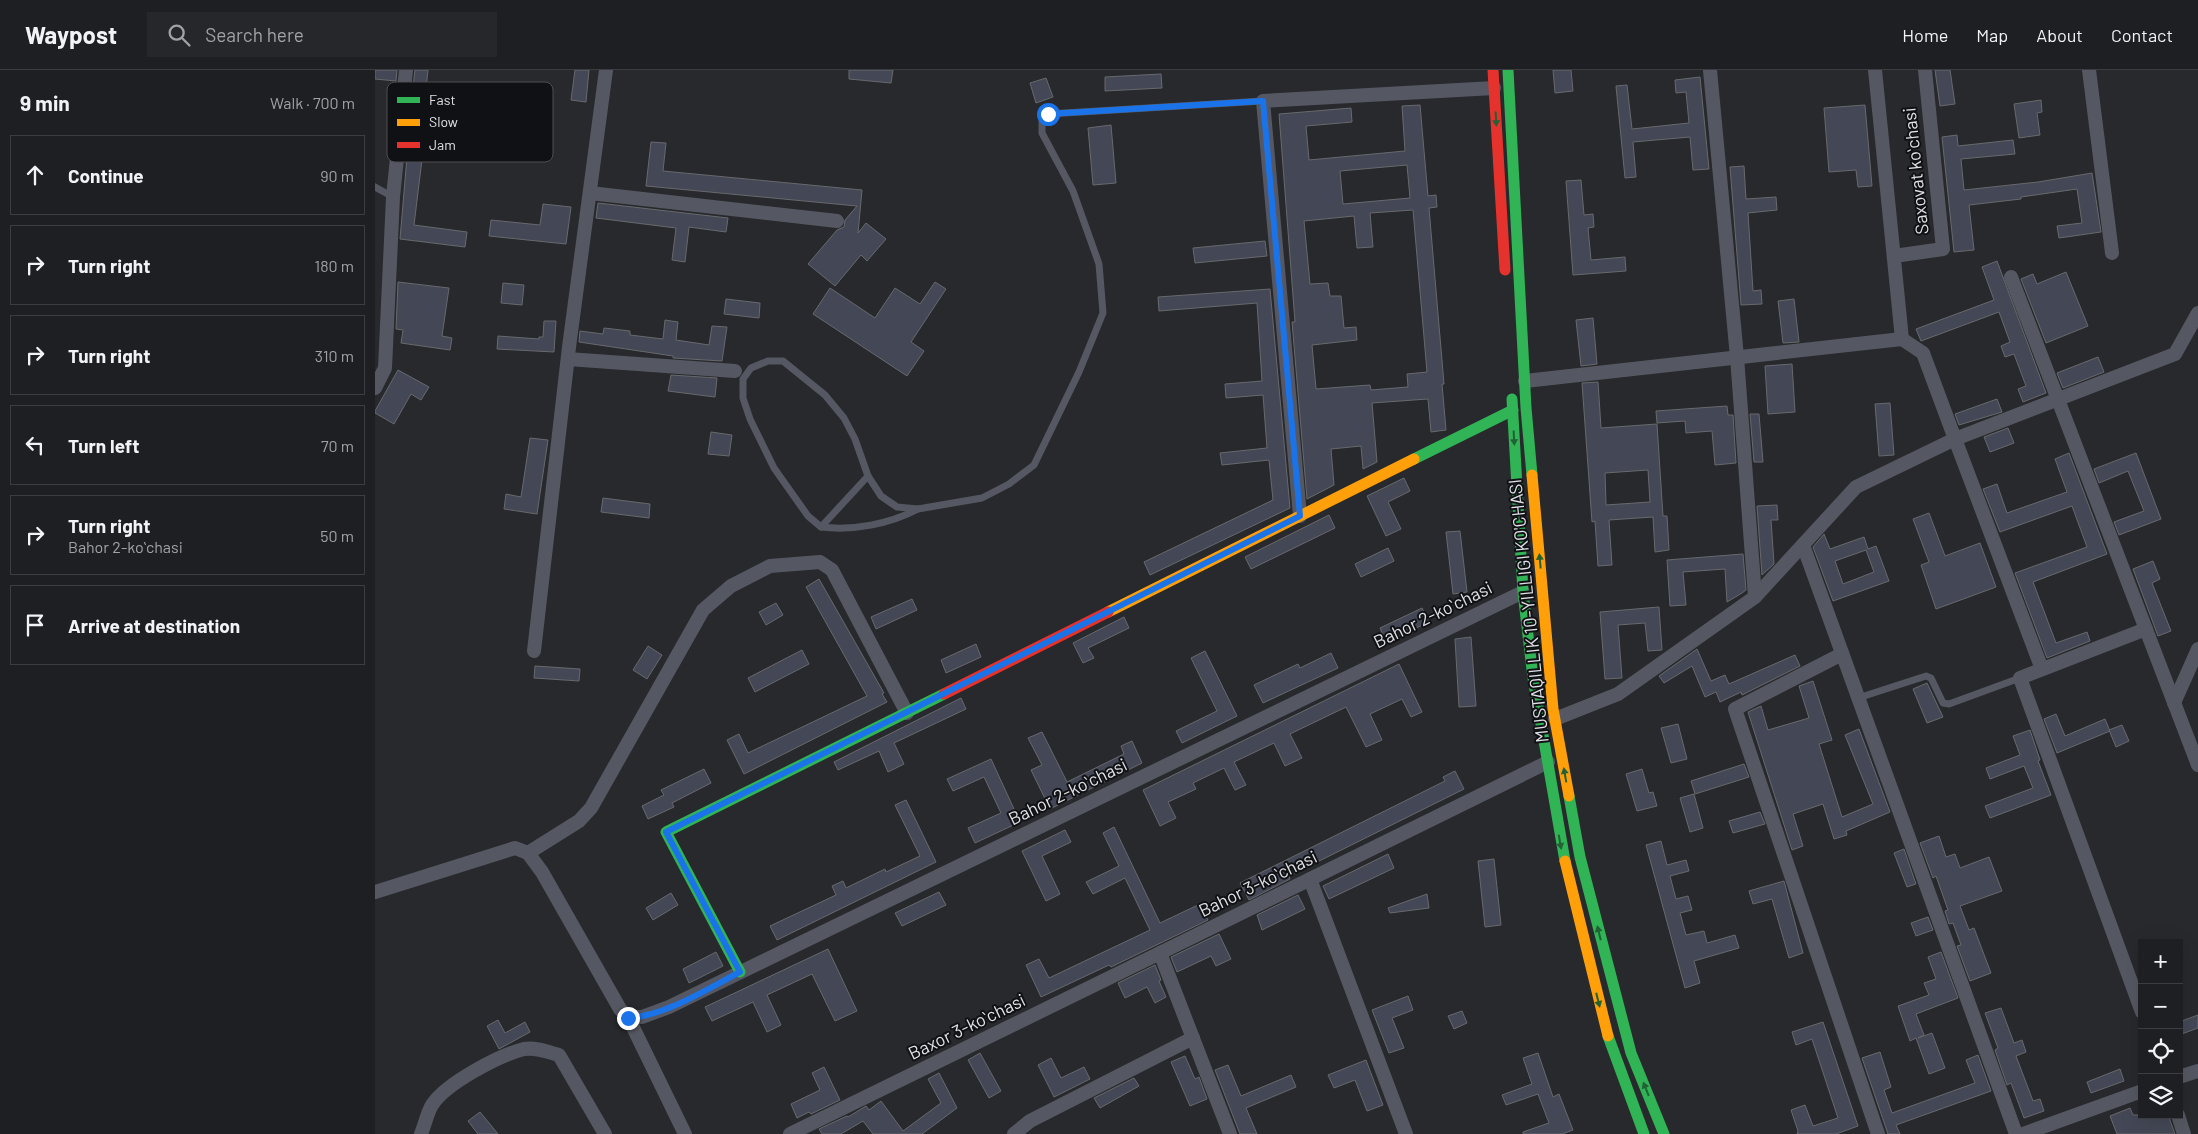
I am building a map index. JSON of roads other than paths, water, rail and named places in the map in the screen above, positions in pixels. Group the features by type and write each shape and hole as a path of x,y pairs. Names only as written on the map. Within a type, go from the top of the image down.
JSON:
{"main road":[{"path":"1493,70 1505,283"},
{"name":"MUSTAQILLIK 10-YILLIGI KO'CHASI","path":"1508,70 1525,381 1555,719 1580,857 1602,947 1631,1053 1664,1134"},
{"name":"MUSTAQILLIK 10-YILLIGI KO'CHASI","path":"1512,390 1523,592 1533,678 1561,848 1606,1033 1644,1134"},
{"path":"740,972 666,832 1513,410"}],"street":[{"path":"534,651 568,359 606,70"},
{"path":"1709,70 1737,357 1755,597"},
{"path":"1875,70 1902,339"},
{"name":"Saxovat koʻchasi","path":"1894,256 1943,249 1925,70"},
{"path":"2089,70 2112,253"},
{"path":"1300,516 1263,101 1494,88"},
{"path":"375,388 385,368 393,197 397,162"},
{"path":"589,193 837,221"},
{"path":"2011,277 2198,765"},
{"path":"1555,719 1618,694 1755,597 1856,487 1955,439 2175,354 2198,314"},
{"path":"1525,381 1902,339 1923,353 2042,669"},
{"path":"568,359 735,371"},
{"path":"1803,545 2016,1134"},
{"path":"528,853 579,821 591,808 703,610 731,586 770,566 820,562 832,570 907,713"},
{"name":"Bahor 2-koʻchasi","path":"628,1018 642,1017 669,1007 1523,592"},
{"path":"2138,1001 2020,678 2146,629"},
{"path":"2174,703 2198,649"},
{"path":"1842,654 1735,709 1878,1134"},
{"name":"Bahor 3-koʻchasi","path":"1160,953 1548,762"},
{"path":"375,892 515,848 528,853 543,872 620,1009 628,1018 685,1134"},
{"path":"1310,879 1406,1134"},
{"path":"1160,953 1230,1134"},
{"name":"Baxor 3-koʻchasi","path":"790,1134 1160,953"},
{"path":"1014,1134 1030,1121 1193,1038"},
{"path":"421,1134 431,1106 444,1090 477,1069 525,1049 542,1050 559,1055 605,1134"},
{"path":"2183,1077 2198,1071"},
{"path":"2023,1134 2138,1092"},
{"path":"2179,1119 2184,1134"}],"lane":[{"path":"918,510 897,507 881,496 867,476 855,439 844,418 825,395 783,361 768,361 751,368 743,379 743,398 750,419 774,468 808,516 821,527 838,529 864,526 907,516 918,510 982,498 1009,484 1034,465 1079,372 1103,313 1099,264 1073,191 1042,133 1042,121 1048,114 1263,101"},
{"path":"375,187 393,197"},
{"path":"821,527 867,476"},
{"path":"1858,698 1926,676 1931,678 1943,703 1949,704 2020,678"}]}
